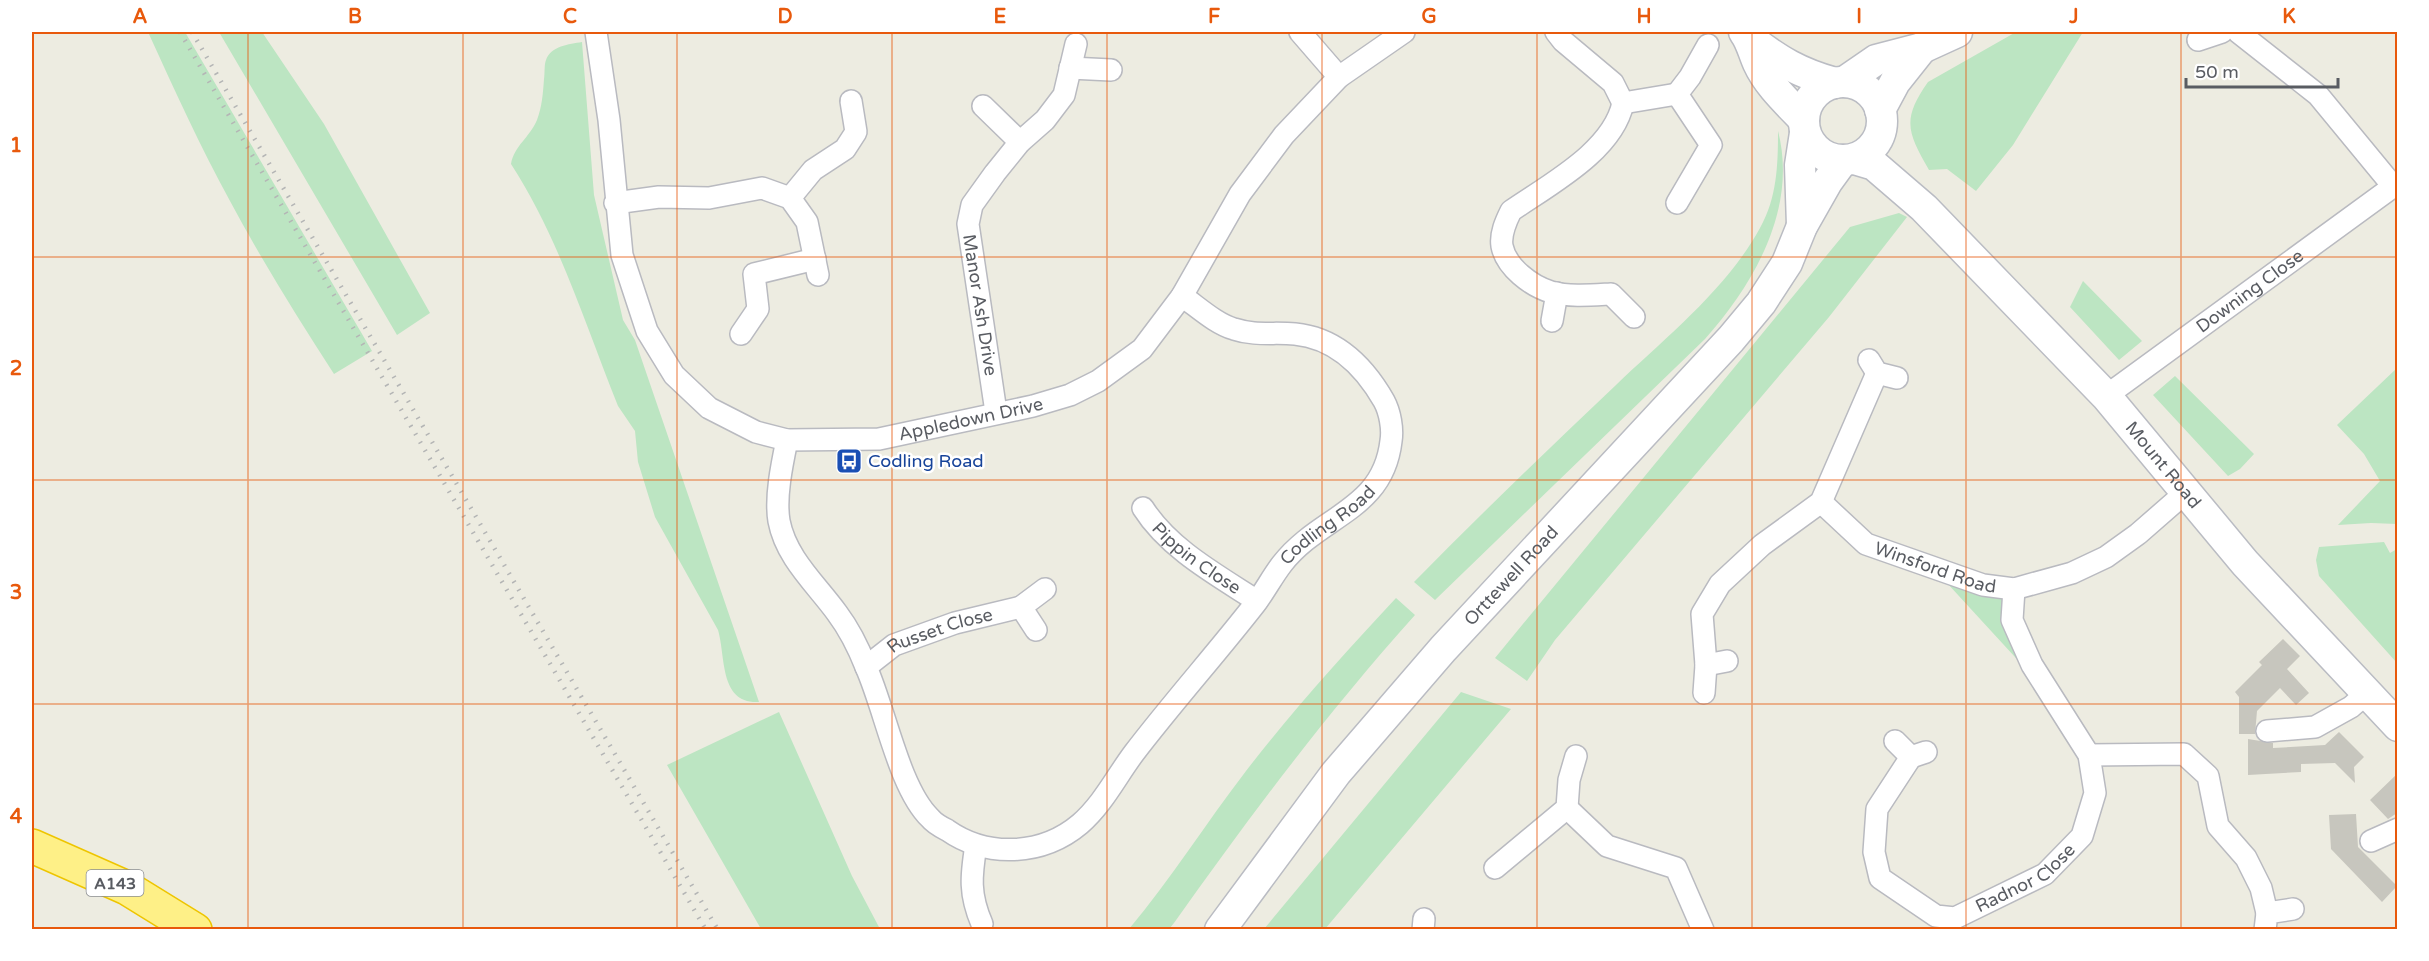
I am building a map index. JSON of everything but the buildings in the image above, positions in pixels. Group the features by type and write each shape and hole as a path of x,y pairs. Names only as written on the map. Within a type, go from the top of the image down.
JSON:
{"highway":[{"name":"A143","path":"32,846 127,888 195,930"}],"street":[{"name":"Appledown Drive","path":"596,32 609,120 615,203 622,255 647,332 674,375 710,408 756,432 787,440 879,438 1033,406 1070,395 1098,381 1142,350 1182,296 1240,194 1284,135 1339,77 1404,32"},
{"path":"1300,32 1339,77"},
{"path":"1556,32 1563,41 1613,83 1623,103 1620,117 1612,132 1589,156 1511,211 1504,225 1502,246 1509,261 1520,275 1548,291 1611,294 1634,317"},
{"path":"1805,126 1806,107 1823,87 1840,82 1876,60 1922,48 1957,32"},
{"path":"2198,40 2222,32"},
{"name":"Downing Close","path":"2106,396 2395,184 2318,96 2238,32"},
{"path":"1747,35 1758,63 1805,126 1811,144 1820,153 1831,158 1849,160 1868,151 1878,139 1881,117 1895,82 1922,48"},
{"path":"1747,35 1777,59 1806,75 1860,86 1872,96 1881,117"},
{"name":"Manor Ash Drive","path":"996,412 968,224 972,205 1020,142 1045,120 1064,95 1076,44"},
{"path":"1623,103 1677,94 1690,77 1708,45"},
{"path":"1070,68 1111,70"},
{"path":"1677,94 1711,145 1677,203"},
{"path":"790,198 813,170 845,149 856,132 851,101"},
{"path":"983,106 1020,142"},
{"name":"Mount Road","path":"1881,117 1890,146 1924,208"},
{"name":"Orttewell Road","path":"1802,226 1800,165 1805,126"},
{"name":"Orttewell Road","path":"1220,930 1336,773 1443,649 1761,303 1787,263 1802,226 1827,182 1849,160"},
{"name":"Mount Road","path":"1849,160 1874,165 1924,208 2106,396 2185,494 2245,563 2397,726"},
{"path":"615,203 659,197 709,198 762,188 790,198 807,222 816,267 754,274 758,309 741,334"},
{"path":"1552,321 1557,293"},
{"name":"Codling Road","path":"787,440 780,477 779,521 792,556 840,616 866,667 908,784 929,818 956,837 1001,851 1027,849 1059,838 1080,824 1104,799 1132,756 1257,601 1284,562 1306,539 1332,519 1358,505 1377,485 1389,460 1392,432 1386,403 1343,351 1320,338 1292,333 1260,335 1231,328 1182,296"},
{"path":"1704,693 1706,665 1702,614 1720,584 1762,545 1821,502 1881,370"},
{"name":"Winsford Road","path":"1821,502 1866,544 1983,585 2014,589 2072,573 2106,557 2138,534 2185,494"},
{"name":"Pippin Close","path":"1143,508 1153,524 1204,567 1257,601"},
{"name":"Russet Close","path":"866,667 894,645 955,623 1021,607 1045,589"},
{"name":"Radnor Close","path":"1895,741 1918,755 1877,809 1874,852 1880,878 1936,916 1954,918 2045,874 2082,836 2095,793 2089,755 2032,665 2012,620 2014,589"},
{"path":"1021,607 1036,630"},
{"path":"1706,665 1727,661"},
{"path":"2267,731 2315,727 2351,707 2367,693"},
{"path":"2089,755 2184,754 2208,776 2218,826 2246,858 2261,888 2266,922 2293,909"},
{"path":"1495,868 1567,808 1569,780 1576,756"},
{"path":"1567,808 1607,846 1676,868 1703,930"},
{"path":"2371,841 2397,829"},
{"path":"976,845 971,877 973,903 982,924"}],"green space":[{"path":"148,32 185,32 372,351 334,374 267,267 230,201"},
{"path":"219,32 262,32 324,124 430,313 397,335"},
{"path":"2016,32 2083,32 2013,145 1976,191 1947,169 1929,170 1912,136 1911,117 1919,95 1928,82"},
{"path":"582,42 594,195 623,320 635,340 759,702 746,701 737,695 726,677 718,630 655,517 638,462 635,431 618,406 557,251 528,192 511,164 515,152 539,115 548,55 561,46"},
{"path":"1778,131 1783,160 1782,188 1777,216 1755,269 1740,294 1705,339 1435,600 1414,582 1539,458 1694,312 1746,251 1766,217 1770,205 1777,169"},
{"path":"1899,213 1907,217 1829,317 1555,640 1527,681 1495,658 1850,227"},
{"path":"2083,281 2142,341 2119,360 2070,307"},
{"path":"2397,368 2397,524 2338,525 2380,481 2364,454 2337,425"},
{"path":"2175,376 2254,454 2240,469 2228,476 2153,395"},
{"path":"2384,542 2390,553 2397,549 2397,663 2319,576 2316,560 2319,547"},
{"path":"1947,583 2014,591 2037,681"},
{"path":"1396,598 1415,615 1351,689 1290,766 1174,923 1169,929 1129,929 1264,748"},
{"path":"1461,692 1511,709 1325,929 1264,929"},
{"path":"779,712 852,876 880,929 761,929 667,765"}],"railway":[{"path":"180,32 706,930"},
{"path":"192,32 718,930"}],"place":[{"name":"Codling Road","path":"849,461"}]}
